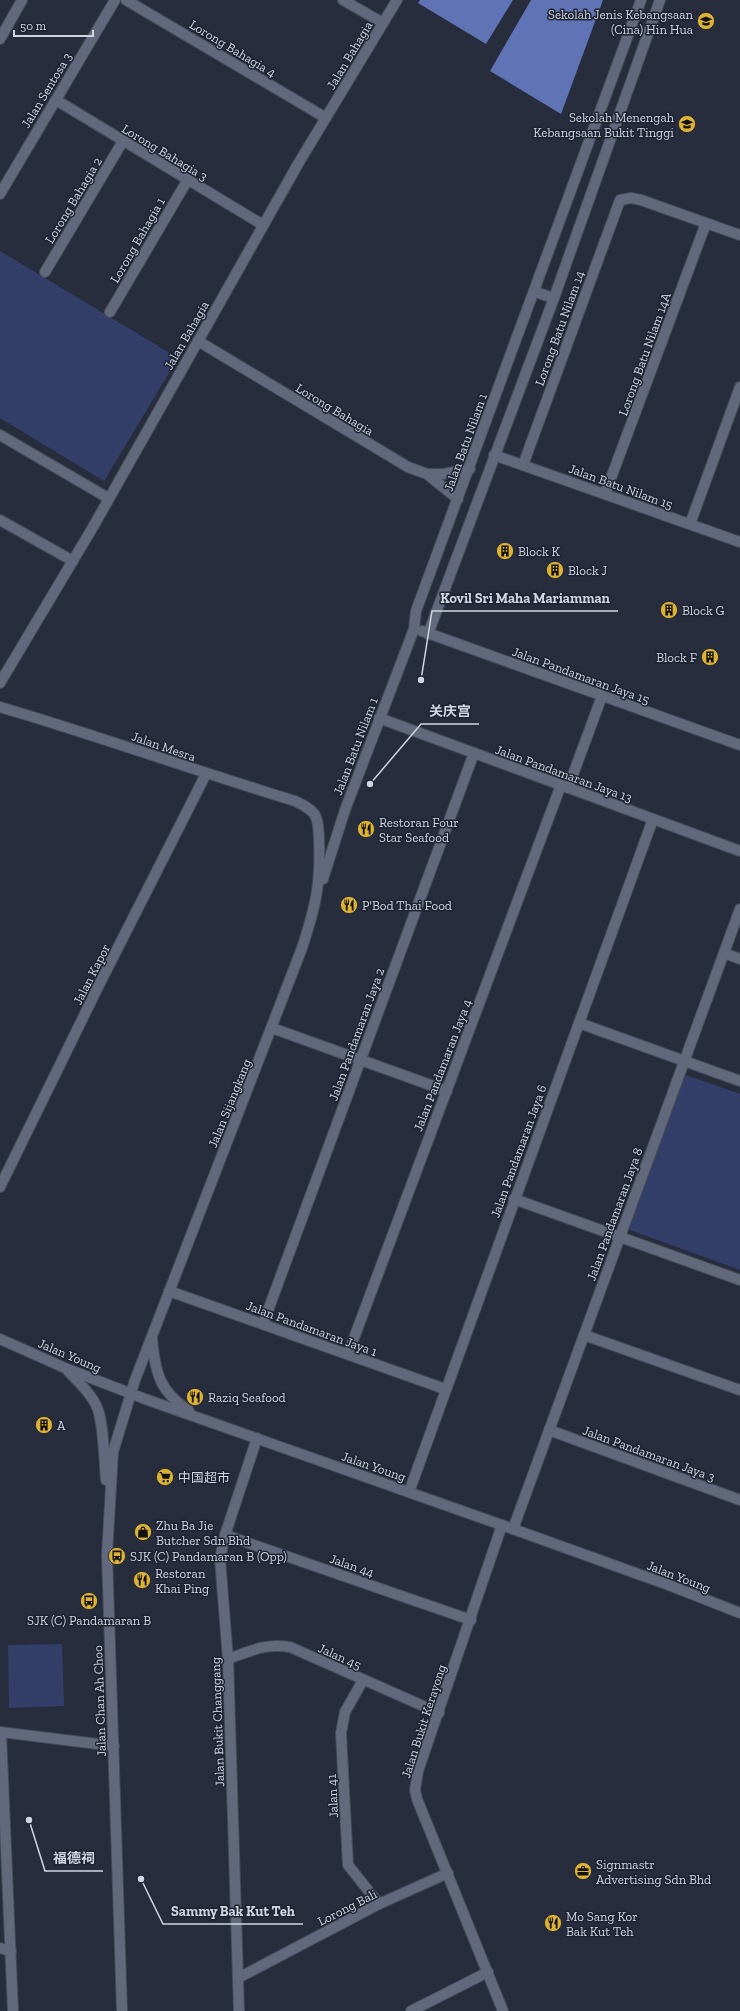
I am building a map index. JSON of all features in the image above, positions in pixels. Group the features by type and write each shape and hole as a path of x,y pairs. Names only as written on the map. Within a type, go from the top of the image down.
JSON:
{"street":[{"path":"0,39 22,0"},
{"name":"Jalan Sentosa 3","path":"0,194 115,0"},
{"name":"Lorong Bahagia 4","path":"126,0 326,118"},
{"path":"343,0 383,23"},
{"name":"Jalan Batu Nilam 1","path":"318,894 345,810 414,629 416,611 470,469 641,0"},
{"path":"428,634 554,298 660,0"},
{"name":"Jalan Bahagia","path":"0,683 73,561 263,225 383,23 393,1"},
{"name":"Lorong Bahagia 3","path":"56,100 187,181 263,225"},
{"name":"Lorong Bahagia 2","path":"45,272 123,141"},
{"name":"Lorong Bahagia 1","path":"110,312 187,181"},
{"name":"Lorong Batu Nilam 14","path":"523,465 620,200 631,198 706,223"},
{"path":"706,223 740,235"},
{"name":"Lorong Batu Nilam 14A","path":"605,494 706,223"},
{"path":"535,292 554,298"},
{"name":"Lorong Bahagia","path":"198,341 408,467 427,474 458,499"},
{"path":"690,524 740,387"},
{"path":"0,435 108,498"},
{"name":"Jalan Batu Nilam 15","path":"494,455 740,542"},
{"path":"427,474 442,474 470,469"},
{"path":"2,525 73,561"},
{"name":"Jalan Pandamaran Jaya 15","path":"414,629 740,745"},
{"name":"Jalan Pandamaran Jaya 4","path":"348,1354 447,1091 565,787 602,696"},
{"name":"Jalan Mesra","path":"0,707 77,730 206,774 295,801 308,807 315,816"},
{"name":"Jalan Pandamaran Jaya 13","path":"379,718 740,851"},
{"name":"Jalan Pandamaran Jaya 2","path":"263,1324 474,753"},
{"name":"Jalan Kapor","path":"0,1187 99,985 206,774"},
{"name":"Jalan Sijangkang","path":"130,1394 302,948 318,894 320,855 319,831 315,816"},
{"name":"Jalan Pandamaran Jaya 6","path":"409,1492 445,1389 653,819"},
{"name":"Jalan Pandamaran Jaya 8","path":"513,1529 740,909"},
{"path":"724,953 740,959"},
{"path":"579,1023 740,1081"},
{"path":"272,1028 447,1091"},
{"path":"514,1199 740,1280"},
{"name":"Jalan Pandamaran Jaya 1","path":"169,1291 445,1389"},
{"path":"584,1335 740,1390"},
{"path":"152,1336 154,1365 160,1381 167,1392 180,1405 199,1418"},
{"name":"Jalan Young","path":"0,1339 130,1394 502,1525 666,1584 740,1613"},
{"path":"66,1368 92,1397 97,1406 100,1418 109,1510"},
{"name":"Jalan Chan Ah Choo","path":"122,2011 107,1555 113,1452 130,1394"},
{"name":"Jalan Pandamaran Jaya 3","path":"549,1430 740,1500"},
{"name":"Jalan Bukit Changgang","path":"239,2011 228,1659 220,1559 225,1535 257,1438"},
{"name":"Jalan Bukit Kerayong","path":"502,1525 471,1620 418,1771 415,1790 417,1799 503,2011"},
{"name":"Jalan 44","path":"225,1535 471,1620"},
{"name":"Jalan 45","path":"228,1659 262,1646 275,1645 290,1647 439,1713"},
{"name":"Jalan 41","path":"363,1680 345,1712 341,1733 348,1865 379,1904"},
{"path":"13,2011 11,1951 3,1837 0,1732 114,1746"},
{"name":"Lorong Bali","path":"238,1978 379,1904 448,1873"},
{"path":"0,1948 11,1951"},
{"path":"411,2011 488,1972"}],"shaded area":[{"path":"420,0 513,0 486,44 418,3"},
{"path":"531,0 603,0 561,114 490,71"},
{"path":"0,251 178,358 104,481 0,418"},
{"path":"683,1074 740,1094 740,1270 627,1229"},
{"path":"62,1644 64,1706 9,1708 8,1645"}],"place":[{"name":"Sekolah Jenis Kebangsaan (Cina) Hin Hua","path":"706,21"},
{"name":"Sekolah Menengah Kebangsaan Bukit Tinggi","path":"687,124"},
{"name":"Block K","path":"505,551"},
{"name":"Block J","path":"555,570"},
{"name":"Block G","path":"669,610"},
{"name":"Block F","path":"710,657"},
{"name":"Kovil Sri Maha Mariamman","path":"421,680"},
{"name":"关庆宫","path":"370,784"},
{"name":"Restoran Four Star Seafood","path":"366,829"},
{"name":"P'Bod Thai Food","path":"349,905"},
{"name":"Raziq Seafood","path":"195,1397"},
{"name":"A","path":"44,1425"},
{"name":"中国超市","path":"165,1477"},
{"name":"Zhu Ba Jie Butcher Sdn Bhd","path":"143,1532"},
{"name":"SJK (C) Pandamaran B (Opp)","path":"117,1556"},
{"name":"Restoran Khai Ping","path":"142,1580"},
{"name":"SJK (C) Pandamaran B","path":"89,1601"},
{"name":"福德祠","path":"29,1820"},
{"name":"Signmastr Advertising Sdn Bhd","path":"583,1871"},
{"name":"Sammy Bak Kut Teh","path":"141,1879"},
{"name":"Mo Sang Kor Bak Kut Teh","path":"553,1923"}]}
